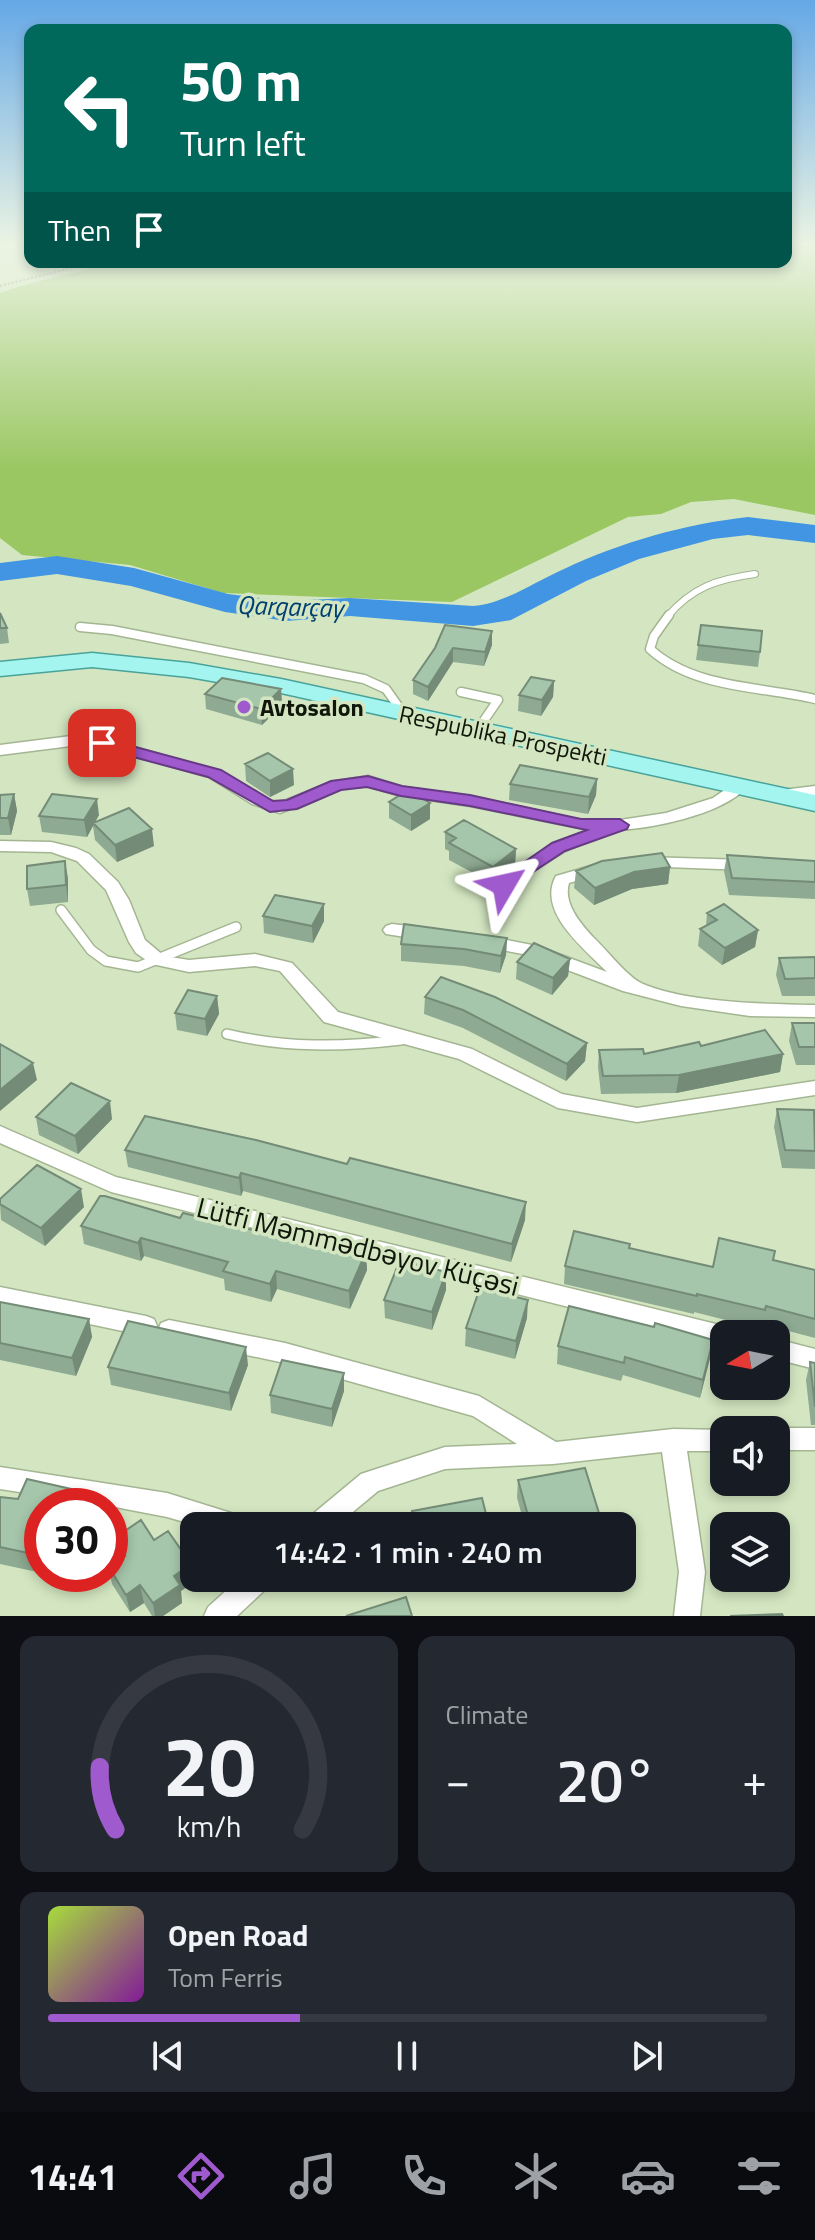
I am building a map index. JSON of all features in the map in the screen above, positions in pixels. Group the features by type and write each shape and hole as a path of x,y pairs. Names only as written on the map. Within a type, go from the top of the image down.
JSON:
{"main road":[{"name":"Respublika Prospekti","path":"0,669 92,660 129,662 281,686 815,803"}],"street":[{"path":"0,750 71,741 102,743 214,774 258,801 280,808 337,785 368,781 401,791 470,801 581,825 620,825"},
{"path":"504,885 559,847 620,825 696,810 719,801 739,787"},
{"path":"780,796 815,791"},
{"path":"0,846 56,849 80,855 108,880 121,901 132,934 141,948 158,960 178,964 264,960 290,968 315,1003 331,1017 465,1054 558,1101 637,1115 815,1088"},
{"path":"634,988 579,933 564,911 558,892 562,880 617,866 660,860 766,866"},
{"path":"392,930 437,936"},
{"path":"466,939 531,950 634,988 681,1000 750,1010 815,1011"},
{"name":"Lütfi Məmmədbəyov Küçəsi","path":"0,1134 111,1184 710,1333"},
{"path":"0,1296 285,1353 479,1407 553,1453"},
{"path":"790,1353 815,1359"},
{"path":"790,1439 815,1439"},
{"path":"673,1440 692,1572 687,1616"},
{"path":"334,1512 370,1482 445,1458 553,1453 673,1440 710,1440"},
{"path":"0,1478 167,1505 191,1512"},
{"path":"217,1616 244,1592"}],"lane":[{"path":"755,574 717,579 689,592 652,639 650,649 659,660 717,681 815,699"},
{"path":"80,627 112,630 344,673 375,682 394,694 404,714"},
{"path":"461,692 498,700 477,730"},
{"path":"61,910 91,950 106,961 138,967 236,927"},
{"path":"227,1034 260,1043 316,1049 413,1038"}],"green space":[{"path":"0,319 815,319 815,515 734,499 691,502 661,514 628,517 452,602 223,593 130,565 22,555 0,538"}],"building":[{"path":"0,613 7,628 0,628"},
{"path":"445,625 492,631 485,652 453,648 428,687 413,680 435,648"},
{"path":"701,625 762,631 760,652 698,645"},
{"path":"531,677 554,681 542,700 519,695"},
{"path":"222,678 281,689 261,709 205,694"},
{"path":"268,753 293,769 270,781 245,764"},
{"path":"520,765 597,779 589,797 510,784"},
{"path":"408,790 430,803 411,815 389,802"},
{"path":"14,794 8,818 0,818 0,795"},
{"path":"52,794 97,799 84,820 39,816"},
{"path":"129,808 152,829 115,845 93,823"},
{"path":"464,820 516,849 493,867 449,843 456,838 445,832"},
{"path":"662,853 670,867 634,872 595,888 576,871 602,861"},
{"path":"727,855 815,861 815,882 732,878"},
{"path":"65,861 66,885 27,889 27,866"},
{"path":"275,895 324,904 312,926 263,916"},
{"path":"724,904 758,930 725,948 700,929 717,920 707,913"},
{"path":"404,924 507,938 501,956 464,949 401,944"},
{"path":"534,943 570,959 553,978 517,962"},
{"path":"815,957 815,978 785,979 779,958"},
{"path":"441,977 495,997 587,1043 567,1064 463,1010 425,997"},
{"path":"188,990 217,996 205,1019 175,1013"},
{"path":"792,1023 815,1023 815,1047 799,1047"},
{"path":"765,1030 783,1054 679,1075 603,1076 599,1050 643,1049 644,1054 699,1042 701,1046"},
{"path":"0,1044 33,1063 0,1090"},
{"path":"71,1083 110,1101 75,1136 36,1117"},
{"path":"777,1109 814,1110 815,1151 785,1150"},
{"path":"145,1116 347,1164 350,1158 526,1202 512,1244 241,1173 239,1178 125,1150"},
{"path":"37,1165 81,1189 41,1228 0,1204 0,1199"},
{"path":"100,1196 180,1218 183,1213 318,1246 320,1240 366,1252 349,1291 276,1271 270,1284 223,1271 228,1262 141,1238 138,1243 81,1226"},
{"path":"574,1231 630,1244 629,1248 713,1267 719,1238 775,1251 773,1260 815,1270 815,1319 766,1306 765,1310 565,1266"},
{"path":"400,1260 446,1272 432,1312 384,1300"},
{"path":"480,1288 528,1300 516,1341 466,1328"},
{"path":"0,1302 89,1319 72,1358 0,1343"},
{"path":"569,1306 654,1327 655,1323 710,1339 703,1380 625,1357 624,1363 558,1346"},
{"path":"128,1321 246,1347 229,1393 108,1367"},
{"path":"282,1360 344,1373 332,1409 270,1395"},
{"path":"810,1362 815,1363 815,1407"},
{"path":"585,1468 599,1512 527,1512 518,1480"},
{"path":"27,1479 67,1488 24,1488 24,1552 0,1547 0,1497 18,1499"},
{"path":"482,1498 486,1512 412,1512"},
{"path":"141,1520 154,1540 168,1531 180,1548 180,1572 174,1576 180,1585 153,1603 140,1585 126,1595 124,1592 128,1592 128,1529"},
{"path":"406,1597 412,1616 346,1616"},
{"path":"782,1614 783,1616 730,1616"}],"waterway":[{"name":"Qarqarçay","path":"0,572 57,565 134,577 225,603 286,611 350,607 473,616 500,613 575,575 628,553 711,530 748,526 815,534"}],"place":[{"name":"Avtosalon","path":"244,707"}],"route":[{"path":"102,743 214,774 232,782 258,801 280,808 337,785 368,781 401,791 470,801 581,825 620,825 559,847 504,885"}]}
